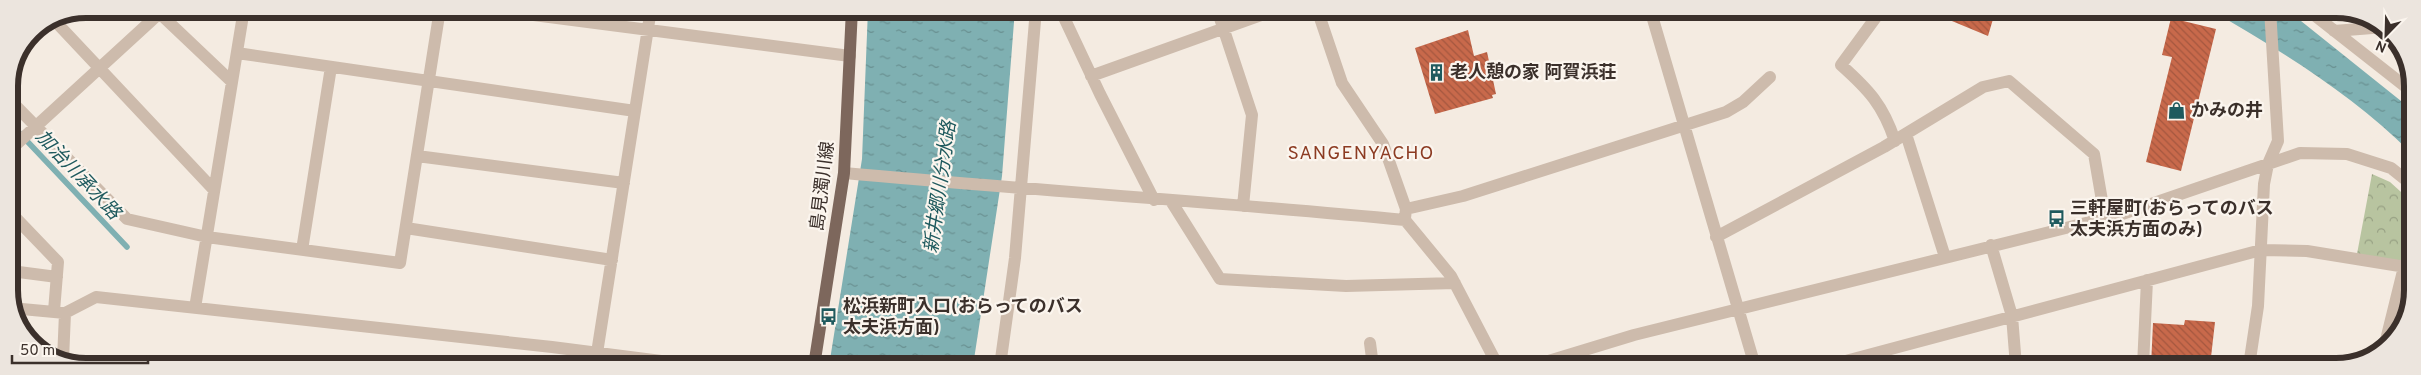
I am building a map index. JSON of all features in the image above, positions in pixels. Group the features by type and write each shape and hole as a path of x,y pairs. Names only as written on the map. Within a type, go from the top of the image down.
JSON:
{"main road":[{"name":"島見濁川線","path":"815,358 844,173 852,18"}],"street":[{"path":"18,143 151,18"},
{"path":"168,18 232,82"},
{"path":"195,308 243,18"},
{"path":"18,108 127,219 207,237 400,263 439,18"},
{"path":"556,18 850,56"},
{"path":"597,353 650,18"},
{"path":"1001,358 1015,258 1035,18"},
{"path":"1064,18 1091,76 1154,200"},
{"path":"1220,18 1252,115 1243,206"},
{"path":"1091,76 1253,18"},
{"path":"1320,18 1342,83 1383,144 1405,215 1455,283 1494,358"},
{"path":"1653,18 1753,358"},
{"path":"1875,18 1841,65 1868,89 1900,137 1945,258"},
{"path":"2250,358 2258,306 2264,184 2268,164 2278,142 2271,18"},
{"path":"2318,18 2404,85"},
{"path":"57,24 214,190"},
{"path":"2334,31 2371,28"},
{"path":"237,53 635,111"},
{"path":"302,250 331,67"},
{"path":"844,173 1021,190 1154,200 1405,215 1683,124 1726,112 1743,102 1770,77"},
{"path":"1716,237 1900,137 1983,87 2009,81 2094,154 2105,218"},
{"path":"1558,358 1634,335 2105,218 2300,153 2347,154 2391,168 2404,178"},
{"path":"417,156 624,183"},
{"path":"1171,201 1220,279 1346,286 1455,283"},
{"path":"18,220 58,262 57,277 63,353"},
{"path":"406,228 612,260"},
{"path":"1991,245 2012,316 2015,358"},
{"path":"1857,358 2261,250 2307,251 2404,266"},
{"path":"18,272 57,277"},
{"path":"2144,358 2147,280"},
{"path":"2389,331 2404,280"},
{"path":"21,309 60,312 96,297 637,358"},
{"path":"1370,342 1372,358"}],"green space":[{"path":"2372,174 2390,182 2404,195 2404,262 2357,254"}],"water":[{"name":"新井郷川分水路","path":"868,18 1014,18 1002,176 974,358 830,358 862,159"},
{"path":"2224,18 2297,18 2404,103 2404,147 2340,93 2263,41"}],"building":[{"path":"1945,18 1993,18 1988,36"},
{"name":"かみの井","path":"2171,18 2216,29 2181,171 2146,162 2172,57 2162,55"},
{"name":"老人憩の家 阿賀浜荘","path":"1468,30 1474,56 1487,52 1496,94 1492,95 1493,98 1435,114 1415,48"},
{"path":"2185,320 2215,322 2211,358 2151,358 2153,323 2184,325"}],"waterway":[{"name":"加治川承水路","path":"18,132 127,247"}],"place":[{"name":"老人憩の家 阿賀浜荘","path":"1436,72"},
{"name":"かみの井","path":"2177,110"},
{"name":"三軒屋町(おらってのバス 太夫浜方面のみ)","path":"2056,218"},
{"name":"松浜新町入口(おらってのバス 太夫浜方面)","path":"829,316"}],"district":[{"name":"SANGENYACHO","path":"1361,152"}]}
